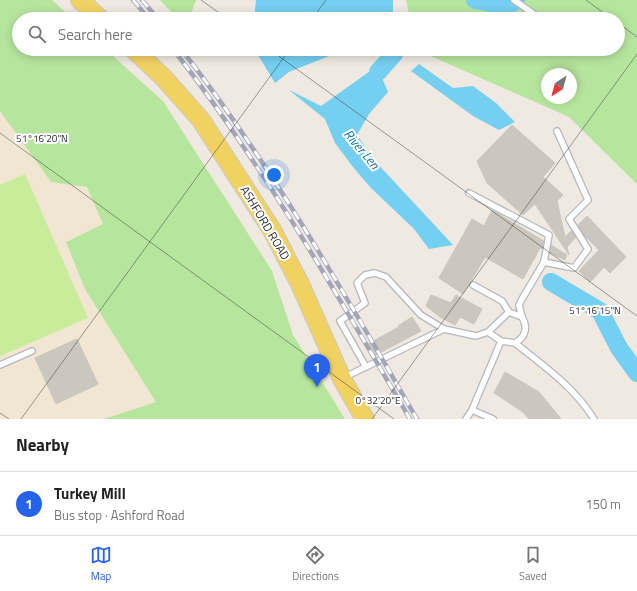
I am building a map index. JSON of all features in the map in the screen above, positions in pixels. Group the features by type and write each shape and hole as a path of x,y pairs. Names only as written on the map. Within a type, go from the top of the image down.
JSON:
{"main road":[{"path":"80,0 93,12"},
{"name":"ASHFORD ROAD","path":"140,56 163,77 201,120 272,230 300,284 342,379 365,419"}],"lane":[{"path":"514,0 531,12"},
{"path":"544,262 574,268 588,249 569,219 588,200 557,131"},
{"path":"469,193 549,235 544,262 519,305 526,328 522,338 515,343"},
{"path":"366,367 340,321 365,303 357,283 365,275 374,272 386,277 421,315 444,328 476,336 488,332 509,312"},
{"path":"473,285 502,301 509,312 522,317"},
{"path":"342,379 444,328"},
{"path":"488,332 501,341 515,343 562,380 585,406 594,419"},
{"path":"466,419 472,410 501,341"},
{"path":"0,365 32,351"},
{"path":"472,410 493,419"}],"shaded area":[{"path":"0,0 12,12 12,56 23,56 254,419 0,419"}],"green space":[{"path":"0,0 52,0 65,12 12,12 12,56 113,56 163,101 272,271 293,335 345,419 104,419 156,402 85,289 66,242 103,224 87,187 51,182 0,111"},
{"path":"160,0 196,0 192,12 171,12"},
{"path":"406,0 637,0 637,184 569,117 431,56 625,56 625,12 409,12"},
{"path":"25,174 88,318 0,356 0,185"}],"water":[{"path":"256,0 393,0 393,12 255,12"},
{"path":"259,56 329,56 289,72 275,83"},
{"path":"391,56 400,57 380,73 388,92 369,114 357,135 375,161 453,245 429,249 414,229 370,187 353,167 335,143 325,119 289,90 321,106"},
{"path":"419,64 453,88 473,86 496,103 515,122 499,130 473,116 411,71"}],"building":[{"path":"512,125 555,163 543,177 563,195 557,201 565,237 571,231 576,237 567,247 569,255 535,204 523,215 487,183 477,161"},
{"path":"492,210 544,241 542,249 540,248 523,279 485,257 463,294 439,278 472,219 484,226"},
{"path":"587,216 626,257 610,273 604,267 590,282 579,271 599,250 583,234 578,225"},
{"path":"551,245 567,255 565,260 550,253"},
{"path":"431,295 451,303 456,295 482,309 474,324 460,317 455,325 440,317 426,306"},
{"path":"412,317 421,331 374,356 368,344 399,327 398,326"},
{"path":"77,339 98,384 56,404 35,358"},
{"path":"505,372 539,392 561,419 529,419 523,412 494,393"}],"waterway":[{"name":"River Len","path":"475,0 508,6 516,0"},
{"name":"River Len","path":"378,72 392,56"},
{"name":"River Len","path":"551,282 600,311 619,348 637,373"}],"railway":[{"path":"133,0 143,12"},
{"path":"142,0 152,12"},
{"path":"178,56 238,138 298,230 410,419"},
{"path":"186,56 246,138 276,183 334,277 417,419"}],"place":[{"name":"Turkey Mill","path":"317,387"}]}
